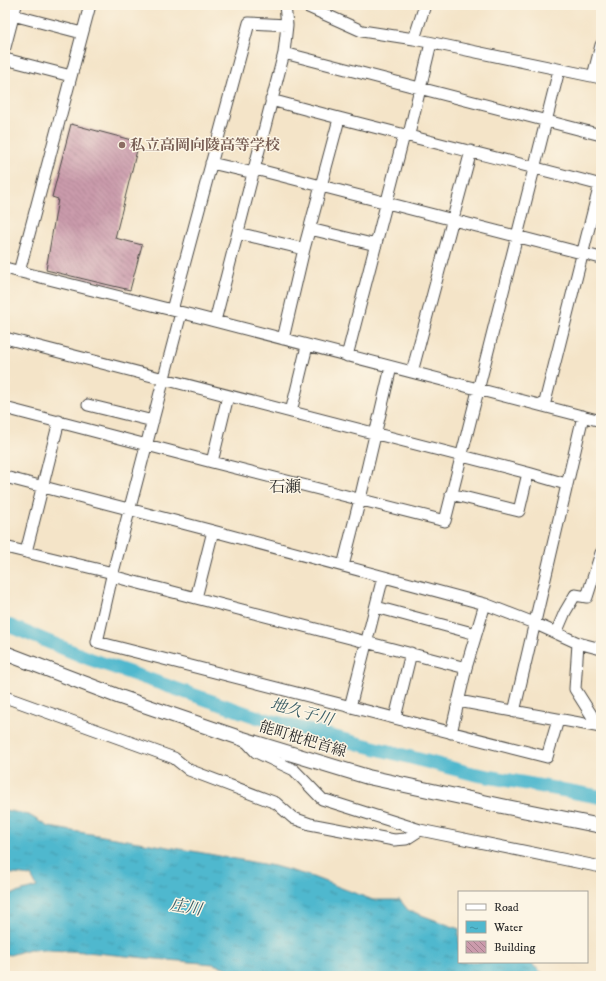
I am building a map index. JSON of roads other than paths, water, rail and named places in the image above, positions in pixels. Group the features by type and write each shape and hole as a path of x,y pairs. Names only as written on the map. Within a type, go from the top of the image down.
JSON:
{"main road":[{"name":"能町枇杷首線","path":"5,653 120,697 243,739 368,777 601,826"}],"street":[{"path":"19,272 90,5"},
{"path":"215,321 284,53 286,25 285,5"},
{"path":"304,5 362,31 414,39 597,77 601,45"},
{"path":"414,39 425,5"},
{"path":"5,47 12,11 82,33"},
{"path":"286,25 249,23 211,163 176,311 153,421 112,575 97,642 547,757 558,720"},
{"path":"347,356 403,139 410,130 431,43"},
{"path":"284,53 601,135"},
{"path":"5,59 71,76"},
{"path":"5,408 445,521 460,456 559,70"},
{"path":"271,100 339,119 535,167 600,185 544,406"},
{"path":"283,339 304,249 339,119"},
{"path":"412,372 471,151"},
{"path":"211,163 321,186 601,258"},
{"path":"310,229 376,245"},
{"path":"238,233 304,249"},
{"path":"5,268 601,421"},
{"path":"5,338 566,484"},
{"path":"291,412 308,346"},
{"path":"343,566 391,367"},
{"path":"212,462 228,396"},
{"path":"88,404 153,421"},
{"path":"514,712 583,416"},
{"path":"26,552 44,487 59,421"},
{"path":"451,494 518,511 528,473"},
{"path":"5,477 485,604 534,623 578,643 601,649"},
{"path":"196,598 213,531"},
{"path":"5,547 466,668"},
{"path":"556,633 565,612 576,595 587,597 601,552"},
{"path":"350,707 383,577"},
{"path":"451,733 466,668 485,604"},
{"path":"376,607 476,634"},
{"path":"578,643 576,689 600,727"},
{"path":"395,718 410,653"},
{"path":"5,697 174,758 189,770 276,803 293,818 310,824 394,840 406,839 420,830"},
{"path":"458,701 600,727"},
{"path":"243,739 256,752 294,770 322,799 420,830 601,867"}],"water":[{"name":"庄川","path":"5,810 29,815 49,827 274,866 310,876 373,900 400,900 408,910 458,929 458,963 530,963 546,976 242,976 239,972 214,964 87,952 30,949 10,955 5,954 5,896 37,887 31,876 5,873"}],"waterway":[{"name":"地久子川","path":"5,624 90,659 257,717 474,774 601,797"}],"place":[{"name":"私立高岡向陵高等学校","path":"122,145"}],"district":[{"name":"石瀬","path":"285,486"}]}
